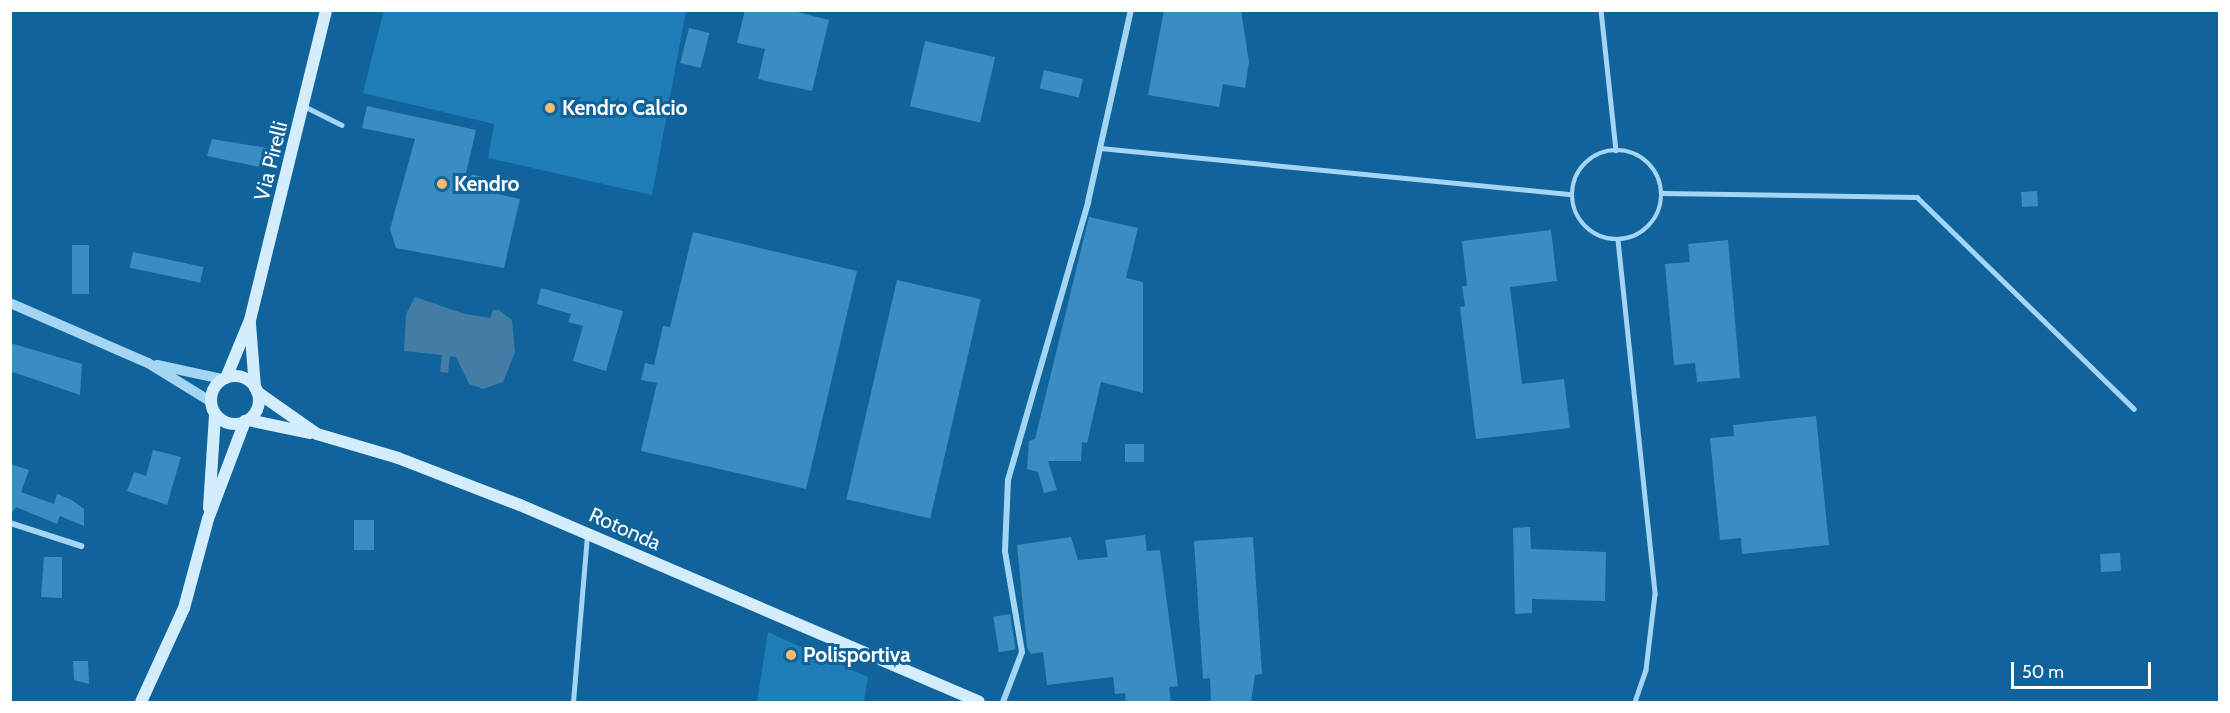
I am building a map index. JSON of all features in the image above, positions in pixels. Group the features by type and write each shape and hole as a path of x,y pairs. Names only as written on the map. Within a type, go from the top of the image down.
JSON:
{"main road":[{"name":"Via Pirelli","path":"224,379 250,320 326,10"},
{"name":"Via Pirelli","path":"250,320 256,390"},
{"path":"141,702 184,608 208,519 246,421 256,411 256,390 247,379 224,379 213,408 208,519"},
{"name":"Rotonda","path":"256,390 317,434 398,458 587,534 979,702"},
{"path":"213,408 224,422 246,421 317,434"}],"street":[{"path":"1004,702 1022,652 1005,551 1008,480 1088,202 1131,10"},
{"path":"10,303 148,363 213,408"},
{"path":"148,363 224,379"},
{"path":"10,523 81,546"}],"lane":[{"path":"1601,10 1616,150"},
{"path":"304,106 342,126"},
{"path":"1100,148 1571,195"},
{"path":"1616,150 1639,155 1651,165 1663,193 1658,214 1645,231 1618,240 1585,227 1571,195 1582,166 1616,150"},
{"path":"1663,193 1917,197 2134,409"},
{"path":"1618,240 1655,594 1646,670 1635,702"},
{"path":"573,702 587,534"}],"shaded area":[{"name":"Kendro Calcio","path":"384,10 686,11 652,195 488,158 494,124 363,93"},
{"path":"415,297 465,314 490,318 493,310 499,310 512,320 515,352 503,382 483,389 469,384 456,357 450,356 448,373 440,372 442,355 404,351 406,314"},
{"name":"Polisportiva","path":"768,632 868,677 864,702 757,702"}],"building":[{"path":"745,10 789,10 829,20 812,91 758,79 765,49 737,43"},
{"path":"1164,10 1241,10 1249,62 1245,88 1223,84 1219,107 1148,95"},
{"path":"689,28 709,33 701,68 680,63"},
{"path":"925,41 995,57 980,122 910,106"},
{"path":"1044,70 1083,79 1079,98 1040,89"},
{"name":"Kendro","path":"367,106 476,130 466,173 482,177 479,190 520,199 504,268 396,248 390,229 415,139 362,128"},
{"path":"212,139 267,148 264,168 207,156"},
{"path":"2037,191 2038,206 2022,207 2021,192"},
{"path":"1089,217 1138,228 1126,278 1143,282 1143,393 1101,382 1087,443 1082,442 1081,461 1048,461 1057,490 1044,493 1038,472 1027,469 1029,441 1035,439"},
{"path":"1551,230 1557,281 1510,287 1522,384 1564,379 1570,428 1476,439 1460,307 1465,306 1462,286 1467,286 1462,241"},
{"path":"693,232 857,271 806,489 641,451 657,383 641,380 645,363 654,365 663,326 670,327"},
{"path":"1728,240 1740,378 1697,382 1695,363 1674,365 1665,264 1690,262 1688,244"},
{"path":"72,245 89,245 89,294 72,294"},
{"path":"133,252 203,267 200,283 130,268"},
{"path":"897,280 981,299 930,519 846,499"},
{"path":"541,288 623,311 606,371 573,361 583,326 568,322 571,314 537,304"},
{"path":"10,343 82,364 80,395 10,371"},
{"path":"1816,416 1829,545 1742,554 1741,538 1720,540 1710,438 1734,436 1733,425"},
{"path":"1125,444 1144,444 1144,462 1125,462"},
{"path":"153,450 181,457 167,505 127,491 134,472 146,476"},
{"path":"10,464 29,470 21,492 54,504 57,494 72,500 84,509 84,526 60,516 57,524 16,507 10,515"},
{"path":"354,520 374,520 374,550 354,550"},
{"path":"1530,527 1531,549 1606,552 1605,601 1532,599 1532,613 1515,614 1513,528"},
{"path":"1145,535 1147,551 1160,550 1178,686 1169,687 1171,702 1126,702 1125,693 1115,694 1113,677 1047,685 1043,652 1031,654 1027,648 1017,545 1071,537 1078,560 1108,557 1105,540"},
{"path":"1253,537 1262,674 1255,675 1251,702 1211,702 1210,678 1203,679 1194,541"},
{"path":"2120,553 2121,571 2101,572 2100,554"},
{"path":"44,557 62,557 62,598 41,597"},
{"path":"1010,614 1016,650 999,652 993,617"},
{"path":"73,661 88,661 89,684 74,680"}],"place":[{"name":"Kendro Calcio","path":"550,108"},
{"name":"Kendro","path":"442,184"},
{"name":"Polisportiva","path":"791,655"}]}
